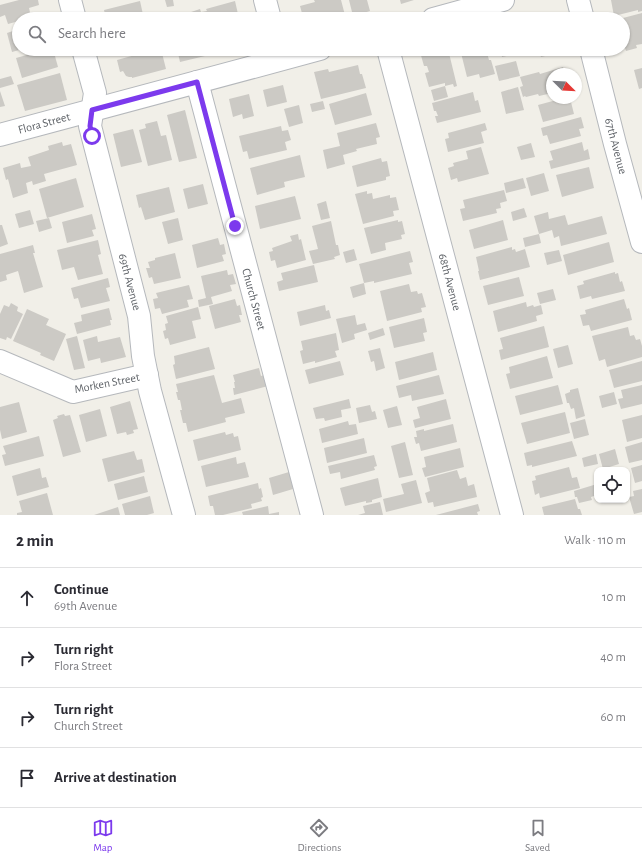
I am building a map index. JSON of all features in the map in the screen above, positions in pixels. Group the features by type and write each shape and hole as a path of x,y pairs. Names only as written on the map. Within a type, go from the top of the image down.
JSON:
{"street":[{"path":"70,0 73,12"},
{"path":"265,0 268,12"},
{"path":"450,12 470,4 503,0"},
{"path":"578,0 581,12"},
{"name":"69th Avenue","path":"85,56 95,93 90,126 139,316 144,356 152,399 184,515"},
{"name":"Flora Street","path":"0,135 197,82 274,56"},
{"name":"68th Avenue","path":"390,56 512,515"},
{"name":"67th Avenue","path":"593,56 642,242"},
{"name":"Church Street","path":"197,82 312,515"},
{"name":"Morken Street","path":"0,361 73,392 147,375"}],"building":[{"path":"19,0 38,0 39,5 29,8 30,12 12,12 12,23 8,24 5,15 0,17 0,5"},
{"path":"165,0 173,0 174,6 167,7"},
{"path":"314,0 341,0 344,12 302,12 300,6 315,2"},
{"path":"349,0 367,0 370,11 352,12"},
{"path":"400,0 414,0 401,4"},
{"path":"611,0 642,0 642,11 613,12"},
{"path":"140,1 142,12 104,12 104,10"},
{"path":"235,1 238,12 201,12 207,11 206,9"},
{"path":"200,9 201,12 191,12"},
{"path":"642,13 642,44 636,45 637,48 630,50 630,16"},
{"path":"12,31 12,52 7,33"},
{"path":"23,56 55,56 58,67 22,78 16,58"},
{"path":"132,56 163,56 166,69 132,78 126,76 123,71 120,72 117,60"},
{"path":"179,56 205,56 180,62"},
{"path":"421,56 450,56 457,86 454,87 453,84 445,86 445,83 429,87 425,73 429,72 427,66 424,66"},
{"path":"462,56 488,56 489,60 491,60 495,74 480,78 479,74 467,77"},
{"path":"516,61 520,76 499,81 495,66"},
{"path":"358,65 366,88 321,99 314,72 328,69 329,72"},
{"path":"642,68 642,88 639,89 634,70"},
{"path":"539,72 540,74 546,72 546,94 539,96 538,94 523,97 520,87 523,86 520,77"},
{"path":"60,73 67,100 25,111 17,85"},
{"path":"11,76 14,84 0,88 0,79"},
{"path":"283,85 287,102 267,107 263,90"},
{"path":"445,86 448,97 434,101 431,90"},
{"path":"518,87 524,110 506,114 501,92"},
{"path":"0,91 5,106 0,107"},
{"path":"473,92 475,101 478,100 481,112 437,123 435,116 438,116 436,111 434,111 432,103"},
{"path":"366,93 372,115 335,125 329,104"},
{"path":"249,94 254,116 243,119 242,114 233,117 229,99"},
{"path":"323,101 325,109 312,112 310,104"},
{"path":"546,103 572,104 574,114 543,122 538,105"},
{"path":"299,105 303,123 289,127 284,109"},
{"path":"185,110 197,158 179,162 167,115"},
{"path":"581,117 584,128 579,129 581,136 550,144 547,135 543,136 541,128"},
{"path":"157,121 161,136 166,135 172,160 148,166 139,130 146,128 145,124"},
{"path":"376,123 380,137 376,138 377,144 356,149 357,151 343,155 345,164 327,169 323,150 340,146 337,133"},
{"path":"485,123 487,130 481,132 484,143 448,152 445,139 449,138 448,133"},
{"path":"281,126 282,131 288,130 291,140 285,142 287,150 249,159 247,151 243,152 239,136"},
{"path":"133,129 142,162 121,167 113,134"},
{"path":"62,142 63,146 71,144 77,165 44,174 46,181 33,185 32,181 26,183 28,193 13,198 8,179 6,180 3,168 20,163 21,168 31,166 28,157 49,150 48,146"},
{"path":"582,142 584,151 588,149 590,159 551,169 549,161 553,160 550,151"},
{"path":"531,143 535,157 521,160 517,147"},
{"path":"481,147 489,174 458,182 457,178 451,180 448,168 454,166 453,163 468,159 466,151"},
{"path":"300,155 305,177 284,182 285,187 257,195 250,168"},
{"path":"381,158 382,162 387,161 390,176 386,177 386,180 357,187 352,166"},
{"path":"589,167 594,188 562,197 556,175"},
{"path":"544,173 549,191 531,196 526,178"},
{"path":"76,178 84,207 47,218 39,189"},
{"path":"523,178 526,188 506,193 504,183"},
{"path":"203,184 208,204 188,209 183,189"},
{"path":"169,187 175,212 145,220 141,207 139,208 136,195"},
{"path":"504,190 507,201 500,203 501,208 496,209 497,213 463,221 460,209 465,208 463,200"},
{"path":"367,191 367,194 372,193 373,199 390,195 390,198 396,197 399,210 393,211 394,216 363,224 355,194"},
{"path":"295,196 301,219 260,229 255,206"},
{"path":"326,201 330,218 321,220 317,204"},
{"path":"524,208 527,217 513,221 511,212"},
{"path":"30,210 34,224 19,228 15,214"},
{"path":"548,212 549,219 565,215 568,225 602,216 607,234 561,246 559,236 554,238 552,230 539,234 534,216"},
{"path":"92,214 96,229 92,230 94,236 67,243 62,222"},
{"path":"49,218 52,228 39,232 36,221"},
{"path":"178,218 183,240 168,244 162,222"},
{"path":"398,220 398,222 402,221 405,234 401,235 402,239 385,243 386,250 371,254 364,228"},
{"path":"503,220 508,240 474,249 469,230"},
{"path":"331,221 336,245 338,245 340,255 334,257 335,259 313,264 309,251 318,249 312,226"},
{"path":"0,225 2,225 8,244 0,247"},
{"path":"298,234 299,240 301,239 306,260 277,268 275,260 271,261 269,252 273,251 272,248 292,241 290,236"},
{"path":"539,234 541,243 525,247 523,238"},
{"path":"218,238 220,245 224,244 226,254 222,255 224,261 197,268 192,245"},
{"path":"98,240 101,254 98,255 103,274 78,280 74,267 62,270 57,250"},
{"path":"609,242 614,262 568,275 563,255"},
{"path":"33,245 35,253 33,253 43,287 24,293 18,271 6,275 7,280 0,282 0,254"},
{"path":"512,247 512,250 515,249 516,252 525,249 530,267 480,280 476,257"},
{"path":"354,249 357,260 346,263 343,252"},
{"path":"559,250 562,261 547,265 544,253"},
{"path":"410,251 413,262 409,263 412,274 374,283 374,281 364,283 359,264"},
{"path":"175,253 181,278 154,284 152,277 149,278 146,268 150,268 148,262 155,260 155,258"},
{"path":"314,265 318,282 279,291 277,282 283,280 281,273"},
{"path":"227,270 228,275 233,274 236,284 230,285 232,291 211,297 213,304 199,307 198,300 206,298 201,276"},
{"path":"615,272 615,274 618,273 620,282 622,281 625,291 592,299 591,296 580,299 577,286 584,284 583,281"},
{"path":"519,277 524,296 488,305 483,286"},
{"path":"108,278 110,287 106,288 110,301 81,308 78,298 74,299 71,288"},
{"path":"364,283 366,294 353,298 350,287"},
{"path":"409,284 411,292 417,291 418,294 422,293 426,307 421,308 422,312 387,321 380,291"},
{"path":"189,285 193,299 187,300 189,307 162,314 160,308 155,309 153,299 158,298 156,293"},
{"path":"553,289 556,300 540,304 537,293"},
{"path":"235,299 237,306 240,305 242,315 239,315 241,322 215,329 209,306"},
{"path":"624,299 627,309 629,308 632,320 591,331 589,325 583,326 580,315 586,314 585,310"},
{"path":"526,302 527,307 541,305 543,314 536,316 537,321 498,332 493,311"},
{"path":"11,303 18,307 17,311 23,314 11,339 7,337 6,340 0,338 0,314 4,305 9,307"},
{"path":"325,305 326,311 329,310 331,318 300,326 297,312"},
{"path":"198,307 201,319 192,321 196,338 170,345 168,338 165,339 163,331 166,330 165,324 168,323 166,316"},
{"path":"109,308 112,320 110,320 111,325 77,334 74,323 82,321 81,315"},
{"path":"27,309 49,319 46,325 66,334 54,361 40,355 41,353 13,341"},
{"path":"355,315 357,325 365,323 367,330 354,334 355,339 342,343 336,319"},
{"path":"424,318 427,332 423,333 425,341 394,348 389,327"},
{"path":"544,326 549,347 501,360 499,350 503,349 500,338"},
{"path":"628,327 630,336 634,335 636,340 640,339 642,346 642,357 607,367 605,359 599,361 592,336"},
{"path":"383,328 385,335 370,340 368,333"},
{"path":"336,333 339,350 335,351 337,357 315,363 315,361 303,364 300,351 303,350 301,341"},
{"path":"77,336 85,368 74,370 66,339"},
{"path":"97,336 98,342 120,337 126,357 101,363 100,358 88,361 83,340"},
{"path":"568,345 573,364 558,368 553,349"},
{"path":"209,347 215,369 176,379 173,365 175,364 174,356"},
{"path":"380,348 385,368 376,371 374,361 371,362 368,351"},
{"path":"433,352 437,370 399,380 395,362"},
{"path":"547,356 553,378 510,389 506,374 510,373 509,367"},
{"path":"340,361 344,375 309,384 305,370"},
{"path":"642,361 642,381 614,388 609,370"},
{"path":"259,368 261,376 264,375 268,386 234,395 233,388 235,388 235,382 233,375"},
{"path":"214,375 222,403 241,398 245,413 225,418 226,422 188,432 186,423 183,423 180,410 182,410 180,400 178,400 176,392 178,392 176,384"},
{"path":"439,375 444,394 412,401 411,395 399,398 396,386"},
{"path":"558,385 563,404 520,415 515,396"},
{"path":"642,385 642,404 621,409 618,399 623,398 621,390"},
{"path":"578,388 585,416 576,419 574,408 571,409 569,403 567,403 565,394 570,392 570,390"},
{"path":"614,392 617,404 602,408 599,396"},
{"path":"349,399 351,408 341,410 342,417 325,421 324,418 316,419 313,408"},
{"path":"446,399 451,419 415,428 413,420 420,418 417,407"},
{"path":"130,401 138,429 133,430 134,433 127,435 126,432 117,434 110,407"},
{"path":"19,402 27,432 2,439 0,430 0,407"},
{"path":"370,405 372,412 375,411 377,419 359,423 356,408"},
{"path":"397,406 402,425 388,428 383,410"},
{"path":"100,409 107,436 86,442 79,415"},
{"path":"565,412 570,433 527,444 521,423"},
{"path":"64,414 65,416 70,415 81,452 63,457 53,420 58,418 57,416"},
{"path":"642,415 642,438 627,442 622,420"},
{"path":"585,419 589,435 574,439 570,423"},
{"path":"348,421 349,425 356,424 358,434 322,443 319,429"},
{"path":"453,424 457,442 421,451 419,443 416,444 414,437 417,437 416,431 424,429 424,431"},
{"path":"225,432 226,435 233,433 234,437 238,436 241,450 198,461 193,440"},
{"path":"39,436 44,456 5,466 2,455 6,454 3,446"},
{"path":"364,438 367,453 327,463 324,448"},
{"path":"572,441 577,456 532,467 532,465 527,466 524,453"},
{"path":"405,442 413,475 399,478 391,446"},
{"path":"642,442 642,460 629,463 625,447"},
{"path":"460,448 464,467 425,477 422,468 426,467 424,457"},
{"path":"615,449 619,464 609,467 602,467 599,454"},
{"path":"134,451 137,460 142,459 145,472 108,482 102,459"},
{"path":"596,454 598,464 584,467 582,458"},
{"path":"374,455 377,466 374,467 375,470 341,479 340,472 330,474 328,466"},
{"path":"236,457 237,464 245,462 249,477 206,487 201,466"},
{"path":"642,465 642,481 635,483 631,468"},
{"path":"569,467 572,478 577,477 580,488 540,498 539,493 535,495 532,481 536,480 535,476"},
{"path":"40,468 42,478 46,477 49,487 17,496 12,476"},
{"path":"457,470 460,479 466,477 468,486 474,484 477,497 434,507 433,502 428,503 425,493 430,491 427,478"},
{"path":"289,472 293,489 273,495 269,478"},
{"path":"144,476 148,492 118,500 114,484"},
{"path":"378,478 382,497 372,500 372,502 366,503 366,501 345,506 340,488"},
{"path":"416,480 422,503 386,512 383,499 404,494 401,484"},
{"path":"258,483 263,497 261,498 262,501 251,504 252,508 223,515 215,515 213,506 210,506 208,496"},
{"path":"594,485 594,496 591,497 592,500 579,503 577,497 575,497 574,491"},
{"path":"642,489 642,512 634,514 630,500 630,497 634,496 633,491"},
{"path":"47,493 53,515 17,515 17,513 22,512 19,501"},
{"path":"150,496 154,513 147,515 125,515 122,504"},
{"path":"575,499 578,509 580,509 582,515 544,515 542,507"},
{"path":"380,502 383,515 358,515 365,513 363,506"},
{"path":"478,504 480,511 477,512 478,515 436,515"},
{"path":"268,506 269,514 279,512 279,515 243,515 242,512"},
{"path":"118,507 120,515 94,515"}],"route":[{"path":"92,136 90,126 92,110 197,82 235,226"}]}
